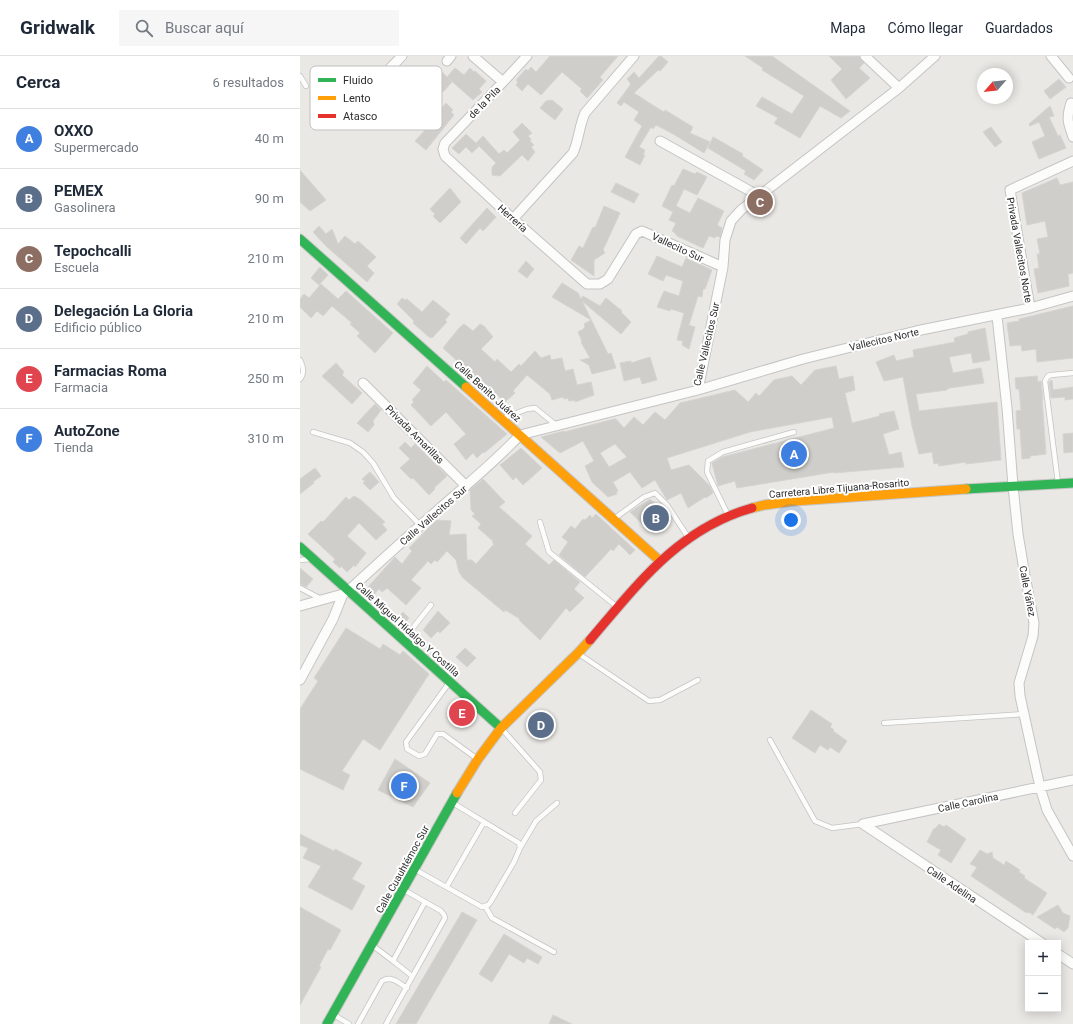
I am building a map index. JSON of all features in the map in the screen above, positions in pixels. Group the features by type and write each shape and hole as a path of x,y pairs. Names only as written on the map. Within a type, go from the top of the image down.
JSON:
{"main road":[{"name":"Calle Benito Juárez","path":"300,239 660,561"},
{"name":"Carretera Libre Tijuana-Rosarito","path":"501,728 578,653 617,607 660,561 689,538 728,516 764,505 795,501 1073,483"},
{"name":"Calle Miguel Hidalgo Y Costilla","path":"300,547 345,592 403,640 501,728"},
{"name":"Calle Cuauhtémoc Sur","path":"327,1024 451,803 478,759 501,728"}],"street":[{"path":"392,66 402,56"},
{"path":"473,56 503,82"},
{"name":"de la Pila","path":"443,149 445,143 527,56"},
{"path":"513,219 573,152 585,113 634,56"},
{"path":"865,56 899,88"},
{"name":"Calle Vallecitos Sur","path":"345,592 466,486 506,450 520,435 698,390 723,267 725,240 731,221 741,210 899,88 935,56"},
{"path":"1051,56 1069,78"},
{"path":"1071,103 1067,114 1067,121 1073,138"},
{"path":"660,142 759,196"},
{"name":"Herrería","path":"443,149 445,156 513,219 587,284"},
{"name":"Privada Vallecitos Norte","path":"1030,308 1010,190 1073,161"},
{"name":"Vallecito Sur","path":"587,284 600,284 608,279 636,234 642,231 723,267"},
{"name":"Vallecitos Norte","path":"698,390 803,359 916,331 997,316 1073,296"},
{"name":"Calle Yáñez","path":"997,316 1007,408 1013,486 1024,570 1034,623 1033,636 1019,683 1020,696 1040,787 1047,810 1073,856"},
{"name":"Privada Amarillas","path":"363,383 466,486"},
{"path":"300,606 345,592"},
{"path":"300,680 333,619 345,592"},
{"name":"Calle Carolina","path":"863,824 1073,780"},
{"name":"Calle Adelina","path":"863,824 1037,940"},
{"path":"1061,956 1073,964"}],"lane":[{"path":"300,76 306,86"},
{"path":"300,360 304,368 300,380"},
{"path":"1059,484 1045,381 1048,376 1051,375 1073,373"},
{"path":"502,419 527,409 535,408 556,425"},
{"path":"313,432 350,443 362,452 373,463 394,498 420,525"},
{"path":"728,516 707,472 708,461 723,452 794,432"},
{"path":"613,519 644,497 655,493 667,505 689,538"},
{"path":"540,522 549,552 617,607"},
{"path":"300,560 313,559"},
{"path":"300,588 322,599"},
{"path":"403,640 431,605"},
{"path":"578,653 649,701 660,700 698,680"},
{"path":"450,682 406,742 407,749 419,756 425,754 438,734 443,734 478,759"},
{"path":"884,723 1024,714"},
{"path":"501,728 540,772 541,780 514,813"},
{"path":"770,740 815,821 832,828 863,824"},
{"path":"451,803 517,841 520,848"},
{"path":"414,869 480,906 485,906 490,903 536,821 556,803"},
{"path":"446,886 484,822"},
{"path":"386,1024 445,918 441,911 403,890"},
{"path":"393,962 425,902"},
{"path":"485,906 492,918 554,952"},
{"path":"372,945 412,976"},
{"path":"358,1024 382,981 385,979 391,979 407,988"},
{"path":"332,1014 349,1024"}],"building":[{"path":"550,56 618,56 600,77 603,80 587,98 580,91 582,89 562,72 541,95 528,84 522,91 516,85 518,82 516,80 526,69 528,71 531,67 536,72"},
{"path":"659,56 668,62 660,71 658,70 634,93 664,112 665,110 693,127 690,133 710,142 704,153 656,125 653,129 651,127 639,147 645,150 643,155 645,155 640,165 625,157 642,126 634,120 639,112 624,102 621,106 617,103 631,84 627,79 634,72 639,78"},
{"path":"745,56 772,56 850,111 841,118 820,106 800,138 774,123 778,118 756,106 762,97 792,114 804,96 762,70 763,68"},
{"path":"829,56 859,56 864,63 859,68 870,78 846,99 831,80 842,69"},
{"path":"455,68 464,75 470,68 486,81 479,89 482,92 473,100 447,77"},
{"path":"442,72 452,82 443,92 442,91"},
{"path":"1059,79 1066,87 1050,99 1044,91"},
{"path":"552,100 563,109 555,120 540,108 546,101"},
{"path":"446,103 453,110 451,112 454,115 442,130 442,108"},
{"path":"1050,106 1054,116 1049,117 1058,136 1060,135 1066,148 1039,159 1032,142 1045,136 1039,122 1030,126 1029,124"},
{"path":"522,123 532,133 528,136 534,145 531,147 535,152 528,161 522,155 500,176 492,175 492,167 496,163 476,143 483,136 499,154 504,150 507,153 520,140 513,132"},
{"path":"991,127 1002,142 995,147 983,132"},
{"path":"425,130 442,130 426,150 415,141"},
{"path":"466,134 479,146 472,153 466,147 459,154 452,148"},
{"path":"713,137 743,154 742,156 763,170 754,180 744,174 746,171 708,148"},
{"path":"683,169 695,174 697,172 707,177 697,195 684,189 676,206 690,213 698,198 724,211 717,225 722,228 720,237 716,236 715,238 709,236 703,248 677,236 672,231 676,223 669,220 673,212 662,206 672,185 674,186"},
{"path":"300,170 326,200 310,211 300,202"},
{"path":"1057,178 1060,185 1073,182 1073,273 1068,274 1069,286 1038,293 1034,269 1039,268 1037,254 1040,254 1037,239 1048,237 1045,221 1027,225 1022,193"},
{"path":"616,183 639,194 634,203 611,192"},
{"path":"450,188 461,202 440,223 433,216 435,214 430,209"},
{"path":"604,206 620,213 603,250 605,253 594,260 594,276 571,260 579,246 583,248 593,227 595,228"},
{"path":"487,208 496,217 483,231 480,228 466,244 460,238"},
{"path":"319,226 326,234 332,229 338,244 345,236 355,244 358,241 376,257 367,266 374,273 367,282 326,246 313,232"},
{"path":"657,256 682,267 686,258 712,270 705,289 703,289 702,297 698,296 689,325 695,327 689,349 682,345 683,341 677,340 684,313 657,307 664,291 679,296 683,281 666,275 663,281 648,274"},
{"path":"526,261 534,269 527,278 518,271"},
{"path":"320,267 328,275 319,285 311,278"},
{"path":"562,283 578,293 581,299 583,296 600,306 606,298 622,311 621,312 631,322 621,334 582,301 608,354 611,353 616,368 592,374 589,365 580,360 590,358 581,342 582,341 578,332 585,328 584,324 591,320 552,297"},
{"path":"321,284 338,299 346,291 393,333 375,353 357,336 360,333 350,324 352,323 332,306 323,316 317,311 311,318 300,307 300,299 304,294 309,298"},
{"path":"402,298 405,300 407,299 422,312 433,300 450,314 445,320 447,322 432,338 429,337 413,323 414,321 397,304"},
{"path":"1073,306 1073,358 1037,362 1036,349 1022,351 1021,345 1010,346 1007,323"},
{"path":"464,324 473,331 480,324 484,326 493,337 481,349 495,362 497,359 511,372 519,364 521,366 535,351 541,358 550,355 551,360 562,358 565,371 573,369 577,385 591,382 594,395 575,402 575,400 569,401 568,398 564,399 563,397 552,400 550,394 527,375 513,391 515,393 505,402 443,348"},
{"path":"985,328 990,360 973,363 971,353 949,357 953,373 981,368 984,383 916,394 919,411 997,402 1001,460 966,464 966,462 939,466 938,463 934,464 932,452 919,454 903,377 884,381 876,362 894,355 896,361 914,357 913,350 955,342 954,338 968,334 968,332"},
{"path":"650,357 657,380 642,384 640,377 624,381 620,363 631,361 631,363"},
{"path":"336,363 344,372 342,375 362,393 352,404 322,376"},
{"path":"427,366 444,382 446,380 507,434 477,458 473,453 466,460 454,444 466,434 446,412 431,426 411,405 414,402 412,400 421,390 413,383"},
{"path":"836,366 839,379 853,376 855,390 845,393 852,423 880,416 879,414 894,411 899,429 883,434 889,455 901,452 904,467 834,472 737,488 735,481 718,486 712,463 722,457 834,428 832,417 750,432 667,458 671,470 689,465 710,486 713,493 688,508 681,493 667,500 655,480 642,488 630,472 613,482 618,491 616,492 617,494 608,497 592,482 585,466 594,461 583,441 560,453 541,437 614,419 616,419 624,428 634,417 643,425 655,412 665,420 680,403 735,390 748,402 756,393 759,396 774,380 792,376 801,385 815,370","holes":["615,444 627,457 609,467 600,453"]},
{"path":"1037,376 1038,382 1041,381 1046,454 1030,456 1030,458 1022,459 1020,429 1017,429 1016,411 1021,410 1019,389 1016,389 1015,378"},
{"path":"1052,380 1053,390 1073,387 1073,399 1065,400 1065,397 1051,398 1049,382"},
{"path":"375,404 381,410 373,421 374,425 368,432 357,423"},
{"path":"1073,433 1073,452 1064,453 1063,434"},
{"path":"405,442 411,448 415,444 447,476 429,495 413,478 411,479 400,468 410,459 399,448"},
{"path":"521,448 542,468 523,485 516,477 513,480 500,465"},
{"path":"315,468 321,476 300,494 300,479"},
{"path":"370,472 379,482 370,490 363,483 365,481 362,479"},
{"path":"483,479 505,502 499,507 532,536 525,544 549,565 554,560 580,582 574,589 584,598 570,612 566,608 540,640 519,620 520,619 505,610 504,612 463,578 459,572 456,560 447,551 437,562 435,560 431,564 428,561 411,580 421,588 406,605 387,588 382,592 379,589 370,599 365,594 369,589 368,587 395,557 402,564 412,551 409,548 436,520 451,521 449,535 466,534 467,560 472,560 476,564 494,544 492,542 493,541 478,528 481,524 472,516 475,514 471,510 470,490"},
{"path":"354,496 361,500 385,522 382,524 387,530 376,540 359,523 347,536 366,553 355,567 354,565 347,572 341,566 340,568 333,562 335,559 308,534 321,521 323,522 346,497 349,500"},
{"path":"650,499 669,517 650,531 630,512"},
{"path":"596,514 635,550 630,555 619,544 613,551 611,549 585,577 559,555 568,542 562,537 571,526 575,529 583,519 585,520 590,515 592,518"},
{"path":"300,568 313,579 306,587 300,584"},
{"path":"438,611 450,623 440,633 438,631 431,638 423,630"},
{"path":"403,612 409,618 404,624 397,619"},
{"path":"346,628 380,649 383,644 400,655 403,651 429,674 380,750 363,739 342,771 350,775 343,790 300,769 300,709 318,681 314,678"},
{"path":"465,648 476,658 467,667 456,657"},
{"path":"811,710 832,724 830,727 834,730 833,731 847,741 839,753 830,747 828,750 820,745 815,753 792,738"},
{"path":"395,759 430,783 413,807 378,790"},
{"path":"939,824 944,827 946,825 966,839 951,863 938,855 941,850 927,842 934,828 935,829"},
{"path":"300,834 334,851 335,849 362,863 352,879 365,886 352,910 308,887 321,866 303,858 308,848 300,845"},
{"path":"980,850 987,854 992,852 993,858 1004,865 1006,861 1020,870 1019,872 1025,876 1024,878 1047,893 1033,915 1029,912 1025,912 971,876 977,867 970,864"},
{"path":"1058,905 1063,913 1070,916 1068,928 1064,932 1057,927 1055,929 1037,917"},
{"path":"300,907 341,930 330,950 328,949 319,966 321,967 300,1005"},
{"path":"462,912 477,920 416,1024 396,1024"},
{"path":"504,934 542,957 538,964 527,958 524,963 509,954 492,982 479,974"},
{"path":"553,1015 572,1024 549,1024"}],"traffic: fast":[{"path":"300,239 466,387"},
{"path":"966,489 1073,483"},
{"path":"300,547 501,728"},
{"path":"327,1024 457,793"}],"traffic: slow":[{"path":"466,387 660,561"},
{"path":"752,508 795,501 966,489"},
{"path":"457,793 478,759 501,728 590,640"}],"traffic: jam":[{"path":"590,640 642,580 681,544 702,530 726,517 752,508"}],"place":[{"name":"Tepochcalli","path":"760,202"},
{"name":"OXXO","path":"794,454"},
{"name":"PEMEX","path":"656,518"},
{"name":"Farmacias Roma","path":"462,713"},
{"name":"Delegación La Gloria","path":"541,725"},
{"name":"AutoZone","path":"404,786"}]}
